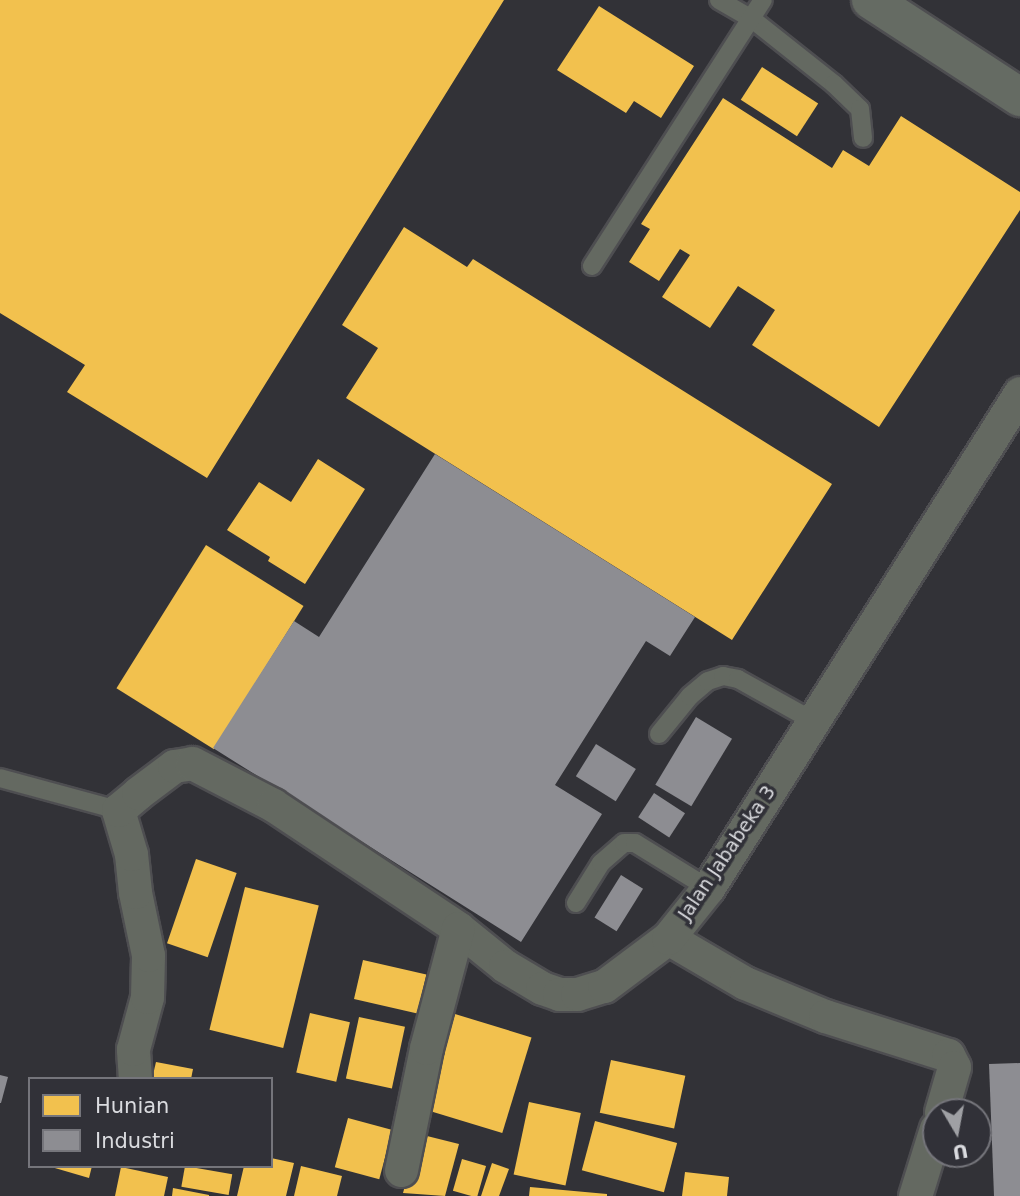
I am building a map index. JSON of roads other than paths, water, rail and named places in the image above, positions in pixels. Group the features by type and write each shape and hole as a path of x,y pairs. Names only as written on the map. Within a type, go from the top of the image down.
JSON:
{"main road":[{"path":"871,0 1020,97"}],"street":[{"name":"Jalan Jababeka 3","path":"118,810 174,766 192,763 273,805 458,928 505,966 559,994 576,995 604,986 668,938 708,888 1020,393"},
{"path":"118,810 131,854 149,962 147,996 133,1049 135,1077"},
{"path":"401,1170 426,1048 458,928"},
{"path":"668,938 745,982 825,1016 948,1055 954,1067 945,1098"},
{"path":"915,1196 924,1168"}],"lane":[{"path":"719,0 752,19 807,60 860,109 863,138"},
{"path":"592,266 763,0"},
{"path":"659,734 690,696 708,681 723,676 738,679 813,721"},
{"path":"0,778 118,810"},
{"path":"576,902 601,863 624,843 635,843 708,888"}]}
